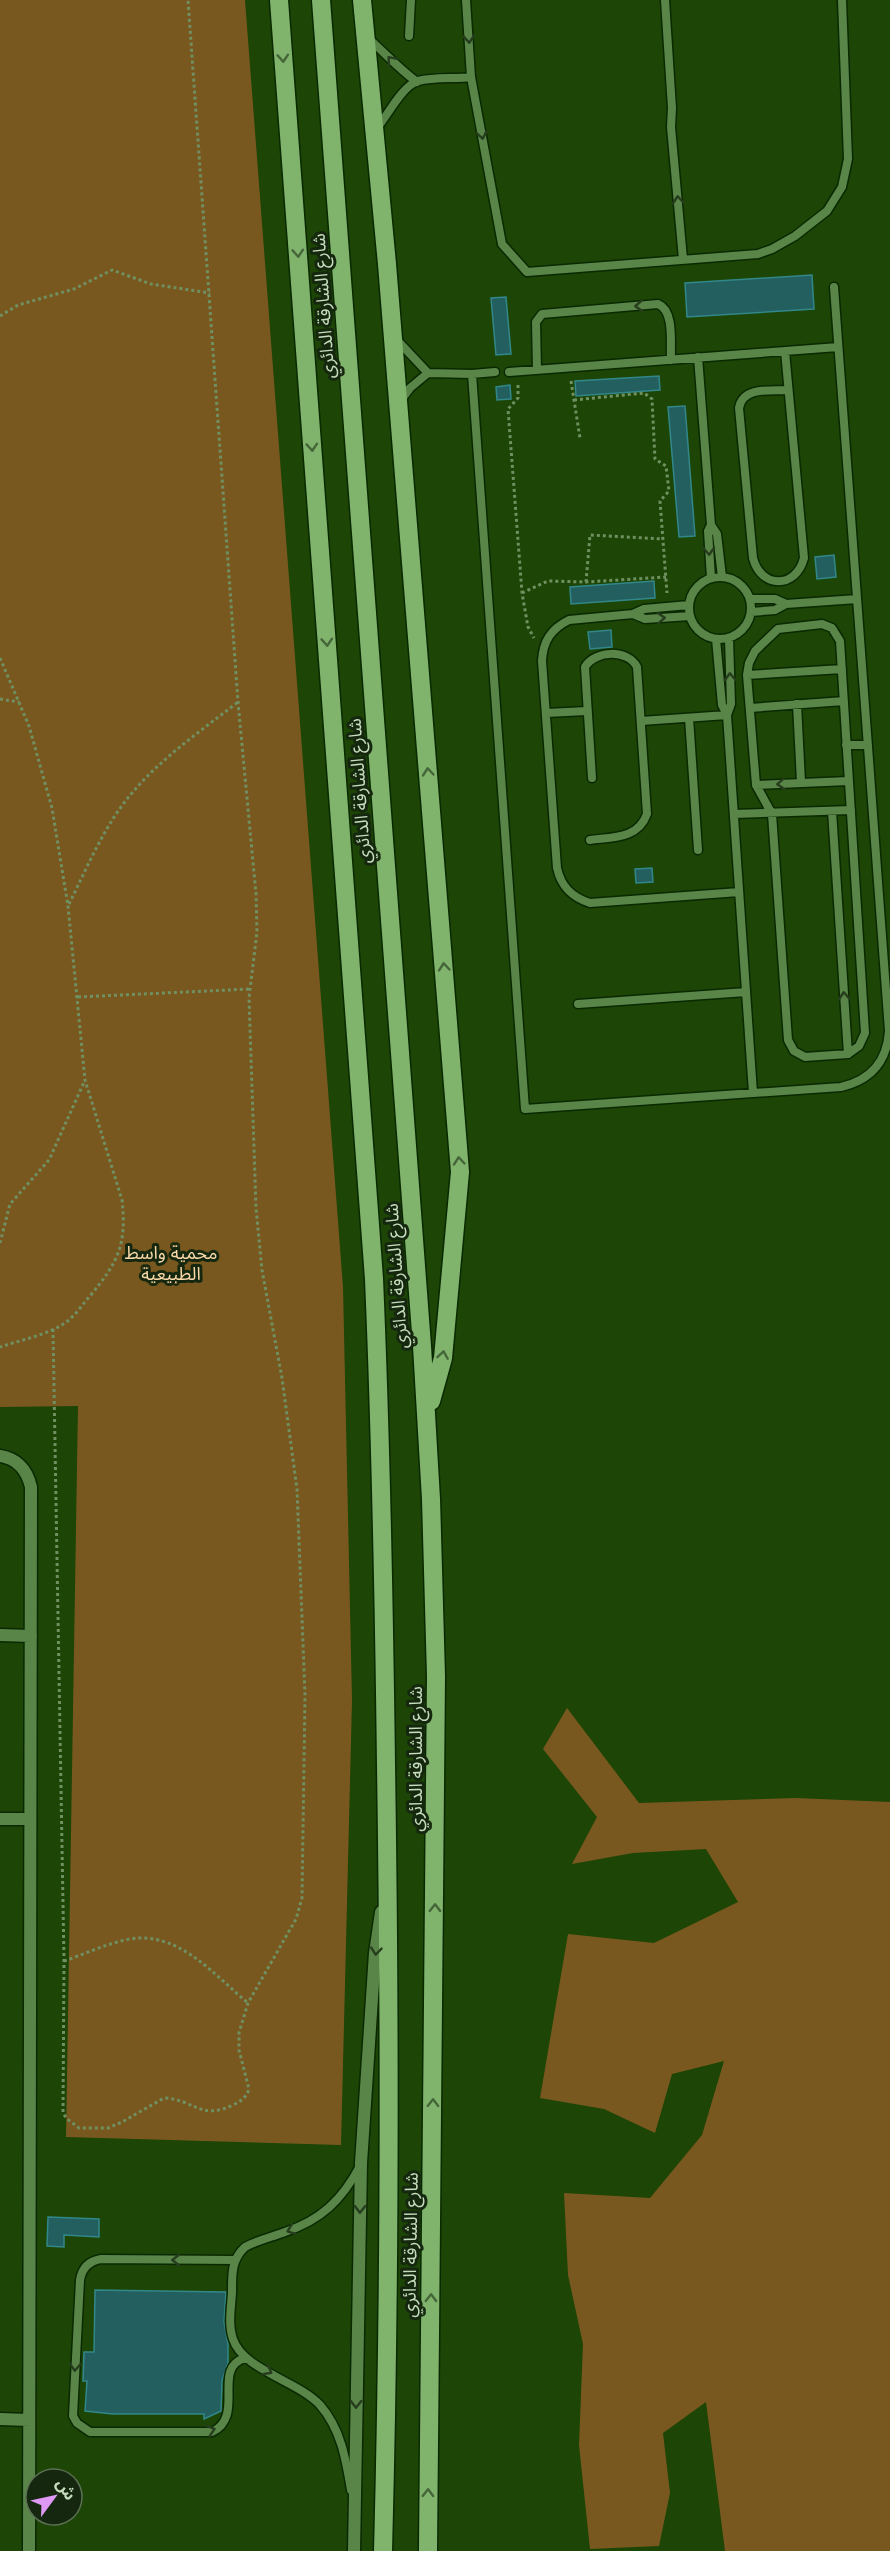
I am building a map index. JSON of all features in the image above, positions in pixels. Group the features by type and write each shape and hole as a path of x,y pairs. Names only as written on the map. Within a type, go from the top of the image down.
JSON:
{"highway":[{"name":"شارع الشارقة الدائري","path":"279,0 374,1279 382,1469 390,2250 383,2551"},
{"name":"شارع الشارقة الدائري","path":"321,0 427,1411 435,1588 436,1753 428,2551"},
{"path":"362,0 399,404 460,1172 443,1358 427,1411"}],"street":[{"path":"0,1456 17,1461 24,1468 31,1487 30,2551"},
{"path":"0,1635 31,1636"},
{"path":"0,1819 30,1819"},
{"path":"354,2551 361,2163 375,1953 387,1873"},
{"path":"0,2419 29,2420"}],"lane":[{"path":"409,36 411,0"},
{"path":"466,0 471,77 502,244 527,272 758,254 795,236 827,211 836,200 842,187 848,159 842,0"},
{"path":"665,0 672,108 671,127 683,259"},
{"path":"366,36 386,54 399,70 417,82"},
{"path":"375,130 389,114 396,100 417,82 471,77"},
{"path":"472,374 525,1109 841,1087 854,1084 876,1069 886,1051 889,1031 834,287"},
{"path":"537,370 536,322 539,316 546,313 658,304 665,308 668,315 671,360"},
{"path":"393,335 428,373"},
{"path":"513,371 838,347"},
{"path":"785,351 804,558 802,566 791,578 774,581 760,573 753,558 739,408 741,399 748,393 788,390"},
{"path":"698,357 711,525 717,534 722,577"},
{"path":"399,404 410,388 428,373 495,372"},
{"path":"711,525 708,531 711,578"},
{"path":"722,577 740,584 750,599 751,612 744,628 729,638 716,639 699,632 690,616 689,605 696,588 711,578 722,577"},
{"path":"750,599 776,599 786,604"},
{"path":"751,612 775,610 786,604 857,599"},
{"path":"689,605 644,609 633,614 569,620 552,632 543,651 557,868 559,878 571,894 580,900 600,903 739,892"},
{"path":"633,614 645,619 690,616"},
{"path":"822,624 832,628 840,641 842,669 865,1033 860,1046 848,1054 805,1057 790,1046 772,814 756,785 747,675 749,663 755,651 776,631 786,627 822,624"},
{"path":"727,715 731,704 729,638"},
{"path":"716,639 723,705 727,715 753,1093"},
{"path":"590,840 626,836 633,833 644,822 647,814 637,667 626,655 597,656 588,662 584,672 592,778"},
{"path":"747,675 842,669"},
{"path":"750,708 844,701"},
{"path":"797,705 801,782"},
{"path":"546,713 587,711"},
{"path":"641,721 727,715"},
{"path":"689,718 698,850"},
{"path":"846,745 868,745"},
{"path":"756,785 848,780"},
{"path":"734,814 851,810"},
{"path":"832,811 848,1054"},
{"path":"578,1004 746,992"},
{"path":"354,2508 342,2444 329,2417 307,2394 245,2358 238,2350 231,2331 232,2268 239,2253 253,2243 302,2226 331,2207 343,2194 361,2163"},
{"path":"235,2260 101,2259 89,2263 80,2280 74,2416 77,2423 90,2432 212,2432 219,2429 227,2417 231,2370 236,2362 245,2358"}],"path":[{"path":"53,1329 64,1961 63,2112 66,2118 79,2127 115,2126 164,2098 210,2112 222,2110 243,2100 249,2089 239,2050 239,2033 248,2003 296,1919 302,1898 305,1695 297,1489 282,1378 262,1270 256,1208 250,989 257,913 238,702 188,0"},
{"path":"0,316 18,305 74,289 112,270 151,284 210,293"},
{"path":"568,367 580,438"},
{"path":"513,371 519,397 508,409 522,593 528,627 543,651"},
{"path":"574,400 644,393 650,396 655,459 666,466 669,490 660,501 667,607"},
{"path":"586,582 590,536 663,538"},
{"path":"522,593 548,581 586,582 666,577"},
{"path":"0,658 38,751 45,779 68,906 85,1080 122,1200 123,1233 112,1269 73,1316 53,1329 0,1347"},
{"path":"0,699 19,702"},
{"path":"68,906 121,807 171,754 238,702"},
{"path":"78,997 250,989"},
{"path":"0,1243 10,1204 49,1160 85,1080"},
{"path":"64,1961 128,1940 143,1938 162,1940 179,1947 193,1957 248,2003"}],"green space":[{"name":"محمية واسط الطبيعية","path":"0,0 245,0 343,1287 352,1700 341,2145 66,2137 78,1406 0,1407"},
{"path":"567,1708 639,1803 796,1798 890,1802 890,2551 725,2551 706,2402 663,2433 670,2493 659,2546 590,2549 579,2445 583,2344 568,2275 564,2193 650,2198 702,2135 724,2061 672,2074 655,2133 604,2109 540,2098 568,1934 654,1943 738,1902 706,1849 633,1853 572,1864 597,1817 543,1749"}],"building":[{"path":"812,275 814,309 687,317 685,283"},
{"path":"506,297 511,354 496,355 491,298"},
{"path":"659,376 660,390 576,396 575,381"},
{"path":"510,385 511,399 497,400 496,387"},
{"path":"685,406 695,536 679,537 668,407"},
{"path":"834,555 836,577 817,579 815,557"},
{"path":"654,581 655,598 571,604 570,587"},
{"path":"611,630 612,647 590,649 588,632"},
{"path":"652,868 653,882 636,883 635,869"},
{"path":"48,2217 99,2219 99,2237 64,2235 64,2247 47,2246"},
{"path":"95,2290 226,2292 224,2322 228,2344 228,2363 222,2381 221,2411 204,2419 204,2414 113,2414 85,2411 87,2381 83,2381 84,2352 94,2352"}]}
